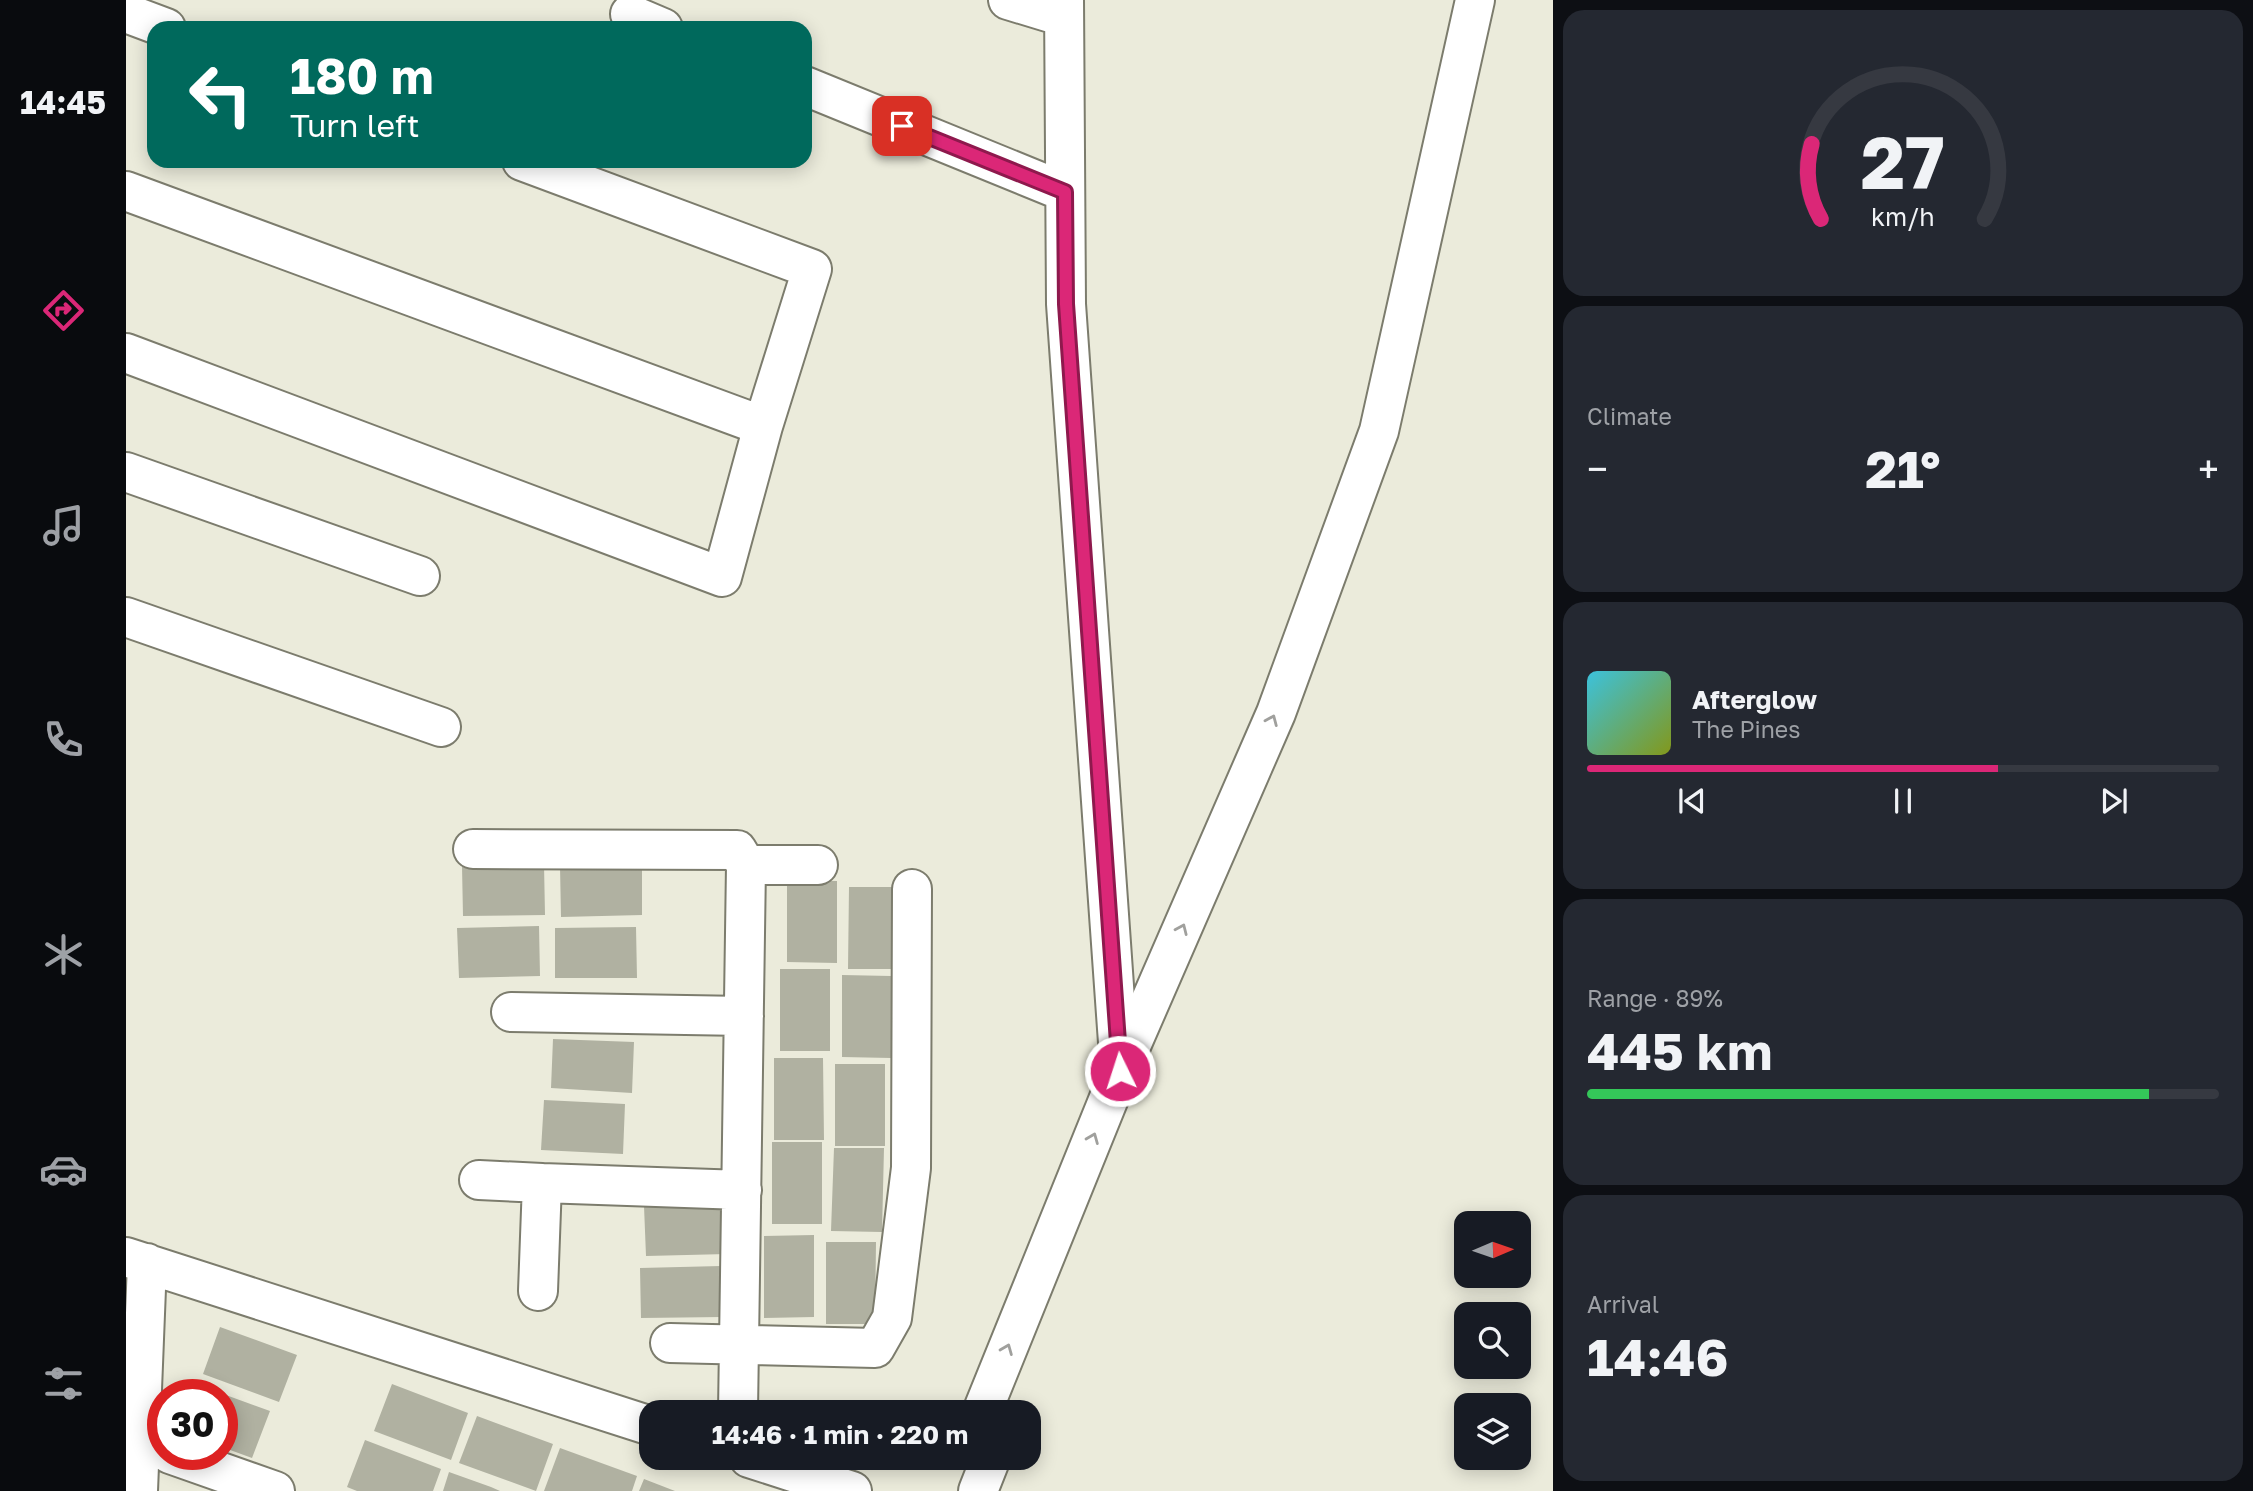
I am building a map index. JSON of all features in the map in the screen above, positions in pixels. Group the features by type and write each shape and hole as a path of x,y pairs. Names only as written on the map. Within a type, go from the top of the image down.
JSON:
{"street":[{"path":"1008,0 1064,8 1066,304 1120,1071"},
{"path":"987,1400 1120,1071 1276,713 1378,430 1475,0"},
{"path":"1015,1400 1144,1081 1300,723 1404,438 1502,0"},
{"path":"126,13 147,21"},
{"path":"812,89 1065,192"},
{"path":"126,353 722,577 763,426 812,269 541,168"},
{"path":"126,191 763,426"},
{"path":"126,472 420,576"},
{"path":"126,617 441,727"},
{"path":"473,849 737,850 746,865 738,1400"},
{"path":"746,865 818,865"},
{"path":"670,1343 875,1348 892,1318 911,1168 912,889"},
{"path":"511,1012 744,1016"},
{"path":"479,1180 741,1190"},
{"path":"538,1291 542,1183"},
{"path":"150,1379 137,1260 639,1422"},
{"path":"138,1491 148,1470"},
{"path":"215,1470 275,1491"},
{"path":"787,1470 852,1491"},
{"path":"950,1491 958,1470"},
{"path":"978,1491 986,1470"}],"building":[{"path":"544,864 545,915 463,916 462,866"},
{"path":"642,865 642,915 561,917 560,866"},
{"path":"787,880 837,881 837,963 787,962"},
{"path":"849,887 899,887 898,969 848,969"},
{"path":"539,926 540,976 459,978 457,928"},
{"path":"636,927 637,978 555,978 555,928"},
{"path":"780,969 830,969 830,1051 780,1051"},
{"path":"842,975 891,976 891,1058 842,1057"},
{"path":"553,1039 634,1042 632,1093 551,1088"},
{"path":"774,1058 823,1058 824,1140 774,1140"},
{"path":"835,1064 885,1064 885,1146 835,1146"},
{"path":"544,1100 625,1104 623,1154 541,1150"},
{"path":"772,1142 822,1142 822,1224 772,1224"},
{"path":"834,1148 884,1148 882,1232 831,1231"},
{"path":"726,1204 727,1254 646,1256 644,1206"},
{"path":"814,1235 814,1317 764,1318 764,1236"},
{"path":"826,1242 876,1242 875,1324 826,1324"},
{"path":"721,1266 722,1317 641,1318 640,1268"},
{"path":"220,1327 297,1355 279,1402 238,1387 238,1379 217,1379 203,1374"},
{"path":"392,1384 468,1413 451,1460 374,1431"},
{"path":"238,1399 270,1411 252,1458 238,1453"},
{"path":"477,1416 553,1444 536,1491 459,1463"},
{"path":"365,1440 441,1469 433,1491 357,1491 347,1487"},
{"path":"560,1448 637,1476 632,1491 544,1491"},
{"path":"449,1472 491,1487 500,1491 443,1491"},
{"path":"644,1479 675,1491 639,1491"}],"route":[{"path":"902,126 1065,192 1066,304 1120,1071"}]}
